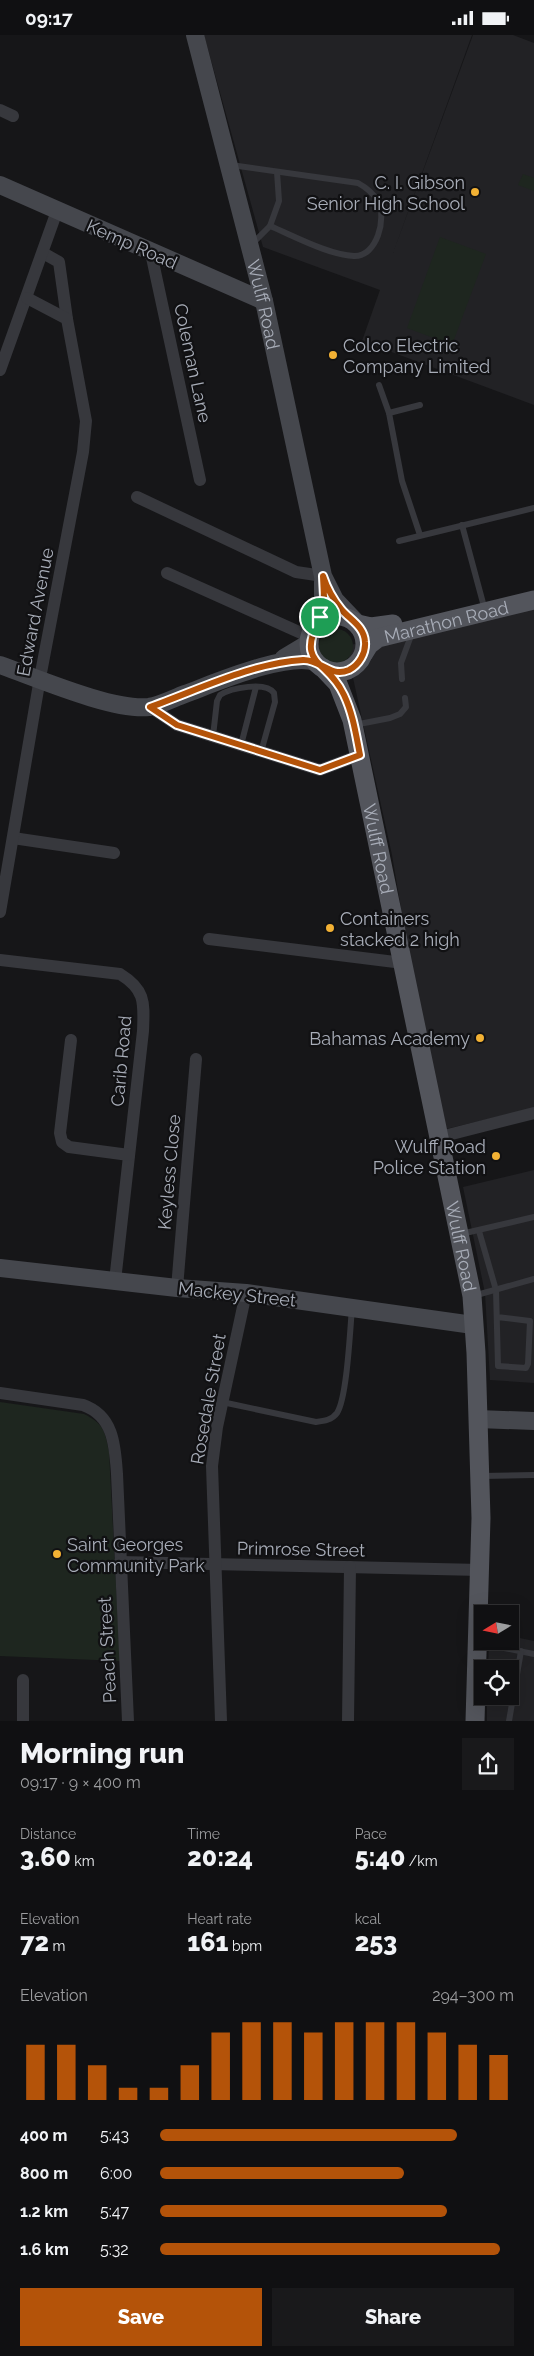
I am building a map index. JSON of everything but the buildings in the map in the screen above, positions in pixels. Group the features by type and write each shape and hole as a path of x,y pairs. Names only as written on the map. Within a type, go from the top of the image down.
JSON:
{"main road":[{"name":"Wulff Road","path":"196,35 264,301 323,576 323,607 311,636"},
{"name":"Kemp Road","path":"0,185 151,253 264,301"},
{"name":"Wulff Road","path":"323,576 335,600 356,623"},
{"name":"Marathon Road","path":"356,623 365,627 384,626 534,590"},
{"name":"Marathon Road","path":"363,655 375,639 534,600"},
{"path":"0,665 128,707 150,707 270,665 303,660 340,672 349,669 363,655 364,635 356,623 338,615 329,617 311,636 270,665"},
{"path":"311,636 319,665"},
{"name":"Wulff Road","path":"353,723 352,687 354,670 363,655"},
{"name":"Wulff Road","path":"319,665 338,684 353,723 472,1296 480,1476 480,1605"},
{"name":"Mackey Street","path":"0,1268 177,1288 246,1293 473,1325"},
{"path":"478,1419 534,1421"},
{"name":"Wulff Road","path":"475,1721 478,1650"}],"street":[{"path":"0,110 13,116"},
{"path":"0,370 57,211"},
{"name":"Edward Avenue","path":"0,911 40,679 83,453 86,421 58,262 43,253"},
{"name":"Coleman Lane","path":"151,253 200,480"},
{"path":"27,298 67,319"},
{"path":"137,497 296,572 323,576"},
{"path":"167,573 311,636"},
{"path":"150,707 177,725 320,770 360,755"},
{"path":"13,837 114,853"},
{"path":"209,939 403,963"},
{"name":"Carib Road","path":"0,960 120,974 132,982 142,994 144,1009 143,1031 116,1281"},
{"path":"71,1040 60,1133 62,1142 69,1147 129,1155"},
{"name":"Keyless Close","path":"177,1288 196,1059"},
{"path":"440,1137 534,1113"},
{"name":"Rosedale Street","path":"221,1721 212,1466 222,1402 246,1293"},
{"name":"Peach Street","path":"0,1393 83,1405 94,1409 107,1422 115,1452 128,1721"},
{"name":"Primrose Street","path":"120,1562 481,1571"},
{"path":"348,1721 350,1567"},
{"path":"23,1680 23,1721"}],"lane":[{"path":"230,165 358,183 371,191 380,203 380,227 375,245 366,254 354,257 328,250 270,227"},
{"path":"250,246 270,227 279,201 277,172"},
{"path":"380,385 389,413 402,481 420,535"},
{"path":"389,413 420,405"},
{"path":"399,541 534,508"},
{"path":"462,525 483,603"},
{"path":"402,679 401,663 413,629"},
{"path":"213,736 217,701 220,695 244,687 267,687 274,693 275,702 262,752"},
{"path":"240,745 256,687"},
{"path":"353,723 400,714 406,707 405,697"},
{"path":"460,1234 534,1217"},
{"path":"479,1231 496,1290 498,1366 526,1368 528,1364 530,1321 497,1317"},
{"path":"472,1296 534,1279"},
{"path":"222,1402 316,1422 329,1420 336,1414 342,1399 352,1308"},
{"path":"480,1476 534,1475"},
{"path":"516,1650 534,1654"},
{"path":"509,1721 521,1651"}],"shaded area":[{"path":"204,35 472,35 393,253 473,35 513,35 534,43 534,405 362,341 380,290 263,247"},
{"path":"523,174 534,178 534,191 518,185"},
{"path":"440,237 486,254 452,345 407,328"},
{"path":"534,602 534,1108 446,1129 411,968 392,855 346,646"},
{"path":"336,629 348,634 353,646 348,658 336,663 324,658 319,646 324,634"},
{"path":"534,1170 534,1383 490,1380 485,1293 463,1187"},
{"name":"Saint Georges Community Park","path":"0,1402 84,1414 96,1421 105,1433 109,1452 120,1661 0,1656"},
{"path":"519,1638 534,1641 534,1721 487,1721 487,1705 519,1705 519,1660 488,1660 489,1650 519,1650"}],"place":[{"name":"C. I. Gibson Senior High School","path":"475,192"},
{"name":"Colco Electric Company Limited","path":"333,355"},
{"name":"Containers stacked 2 high","path":"330,928"},
{"name":"Bahamas Academy","path":"480,1038"},
{"name":"Wulff Road Police Station","path":"496,1156"},
{"name":"Saint Georges Community Park","path":"57,1554"}],"route":[{"path":"320,617 310,637 310,650 316,662 322,668 330,674 344,696 349,708 360,755 320,770 177,725 150,707 214,683 270,665 308,660 316,662 322,668 340,672 357,664 364,653 365,647 362,629 343,611 328,589 323,576 324,597 320,617"}]}
